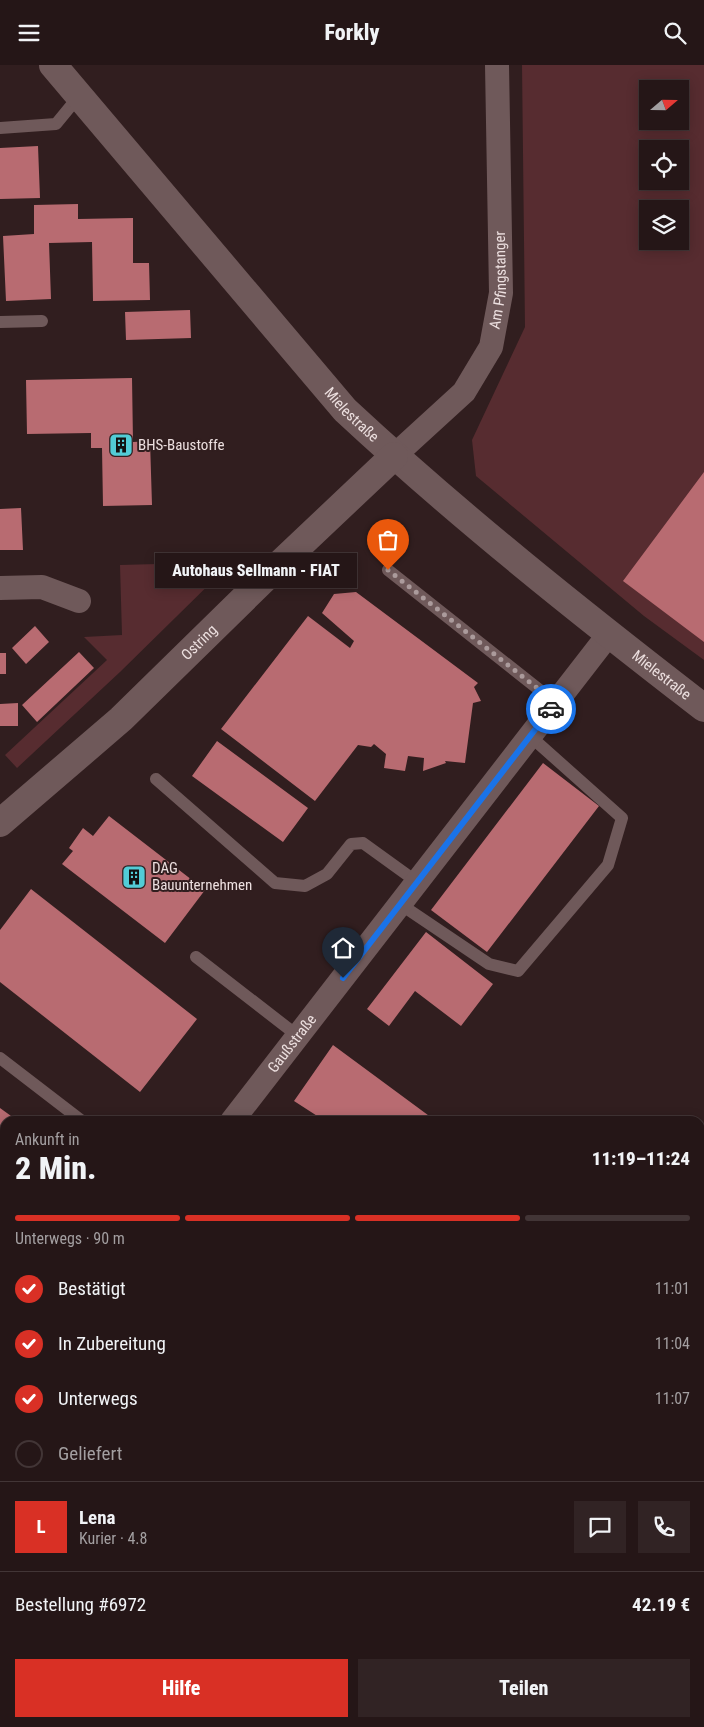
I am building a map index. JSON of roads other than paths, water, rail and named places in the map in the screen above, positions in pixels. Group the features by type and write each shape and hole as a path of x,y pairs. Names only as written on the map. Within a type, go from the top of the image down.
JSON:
{"street":[{"name":"Mielestraße","path":"53,65 345,410 458,512 704,708"},
{"name":"Am Pfingstanger","path":"394,456 464,392 491,347 501,293 497,65"},
{"name":"Ostring","path":"0,823 121,719 264,578 394,456"},
{"path":"0,588 42,587 79,601"},
{"name":"Gaußstraße","path":"236,1116 609,634"}],"lane":[{"path":"0,128 56,124 79,97"},
{"path":"0,322 42,321"},
{"path":"388,570 556,703"},
{"path":"400,904 489,965 518,971 608,865 622,818 530,736"},
{"path":"156,779 275,883 305,886 326,874 351,844 362,843 417,882"},
{"path":"196,957 298,1036"},
{"path":"0,1058 75,1116"}],"place":[{"name":"BHS-Baustoffe","path":"121,445"},
{"name":"Autohaus Sellmann - FIAT","path":"388,570"},
{"name":"DAG Bauunternehmen","path":"134,877"}]}
